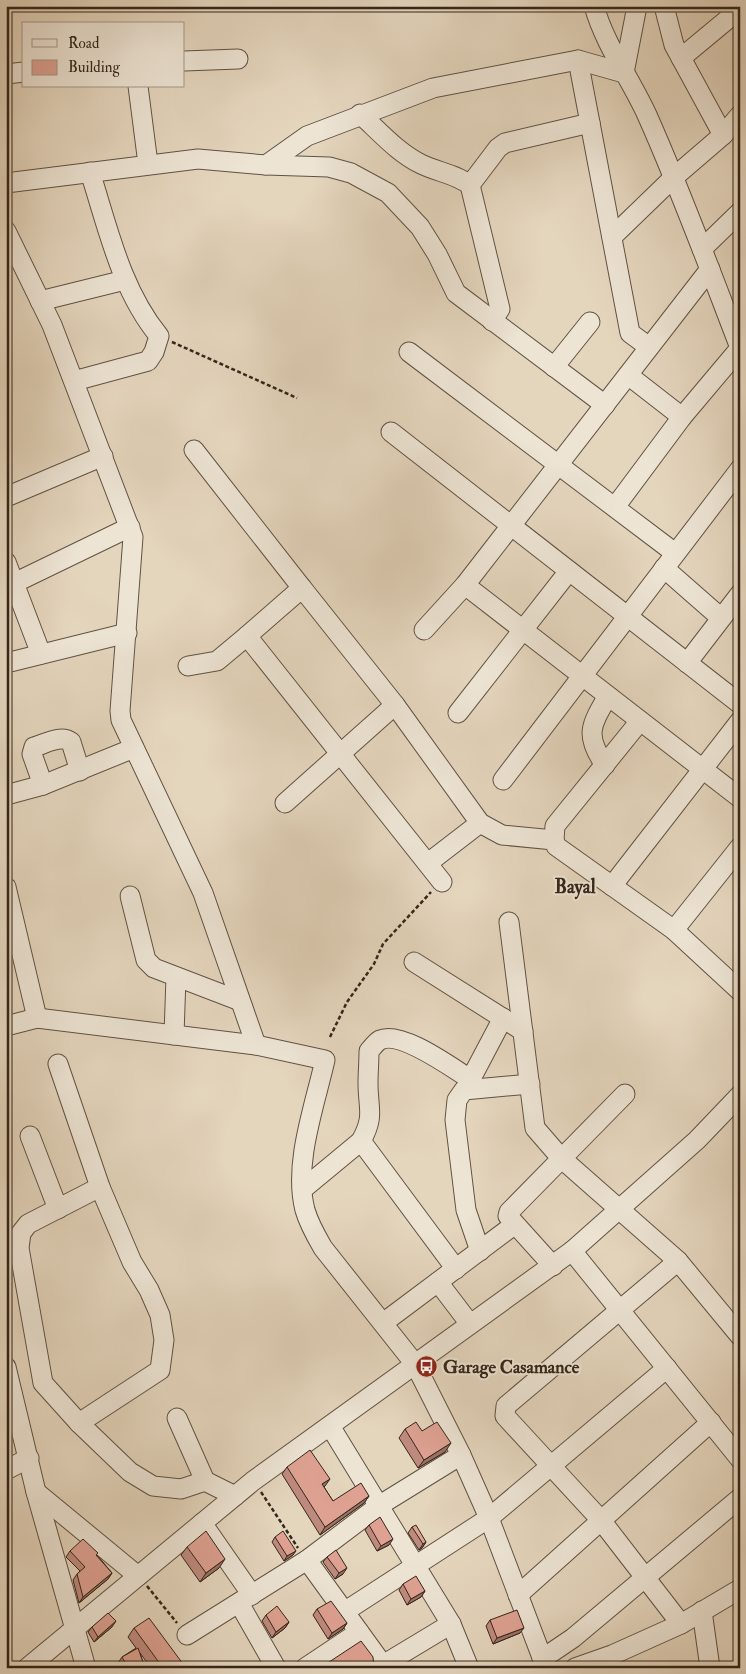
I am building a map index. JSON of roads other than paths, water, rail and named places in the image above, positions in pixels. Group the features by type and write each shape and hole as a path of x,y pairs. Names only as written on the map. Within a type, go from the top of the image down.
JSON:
{"street":[{"path":"594,6 599,25 646,114 702,249 740,348 682,417 615,507"},
{"path":"624,73 637,6"},
{"path":"664,6 674,45 723,135"},
{"path":"682,58 740,9"},
{"path":"185,61 238,58"},
{"path":"266,164 307,136 360,114 433,88 578,60 624,73"},
{"path":"578,60 630,333 649,348"},
{"path":"6,74 22,72"},
{"path":"138,88 148,164"},
{"path":"360,114 406,154 420,163 463,180 470,185 500,310 492,320"},
{"path":"612,237 673,178 723,135 740,115"},
{"path":"470,185 498,148 505,143 590,123"},
{"path":"6,184 198,159 329,167 351,173 388,194 405,209 420,227 437,254 456,294 605,406"},
{"path":"74,381 148,361 154,352 159,336 146,320 125,280 90,172"},
{"path":"702,249 740,212"},
{"path":"6,231 11,252 40,301 74,381 130,527 134,546 120,711 123,726 202,893 256,1045"},
{"path":"424,630 465,585 512,526 710,269"},
{"path":"40,301 125,280"},
{"path":"554,367 590,322"},
{"path":"409,352 615,507 669,561 721,618"},
{"path":"628,375 682,417"},
{"path":"391,432 740,704"},
{"path":"194,450 395,705 480,823 502,835 554,840"},
{"path":"6,497 103,456"},
{"path":"503,780 740,469"},
{"path":"10,586 130,527"},
{"path":"6,562 10,586 41,654"},
{"path":"458,713 569,571"},
{"path":"465,585 740,798"},
{"path":"188,666 217,662 302,588"},
{"path":"687,662 740,594"},
{"path":"6,663 127,633"},
{"path":"247,636 442,882"},
{"path":"605,765 594,749 591,735 596,716 608,696"},
{"path":"285,803 395,705"},
{"path":"640,721 555,826 554,840 556,846 674,930 740,991"},
{"path":"612,886 740,721"},
{"path":"43,785 32,754 34,747 62,738 68,739 71,742 80,771"},
{"path":"6,795 43,785 134,748"},
{"path":"428,862 480,823"},
{"path":"674,930 740,846"},
{"path":"6,887 11,927 36,1018"},
{"path":"130,896 146,960 154,968 240,1001"},
{"path":"509,922 535,1128 561,1158 678,1261 740,1336"},
{"path":"414,962 524,1031"},
{"path":"174,1035 176,977"},
{"path":"6,1026 36,1018 256,1045 325,1060 305,1146 303,1189 305,1208 309,1221 323,1248 415,1364 461,1455 489,1518 544,1664 740,1498"},
{"path":"480,1251 466,1210 455,1120 457,1100 468,1084 503,1018"},
{"path":"303,1189 361,1141 370,1119 368,1086 369,1051 380,1040 394,1039 412,1045 468,1084 530,1084"},
{"path":"58,1064 100,1187 132,1262 149,1290 160,1315 164,1340 160,1370 80,1423"},
{"path":"552,1266 514,1225 508,1216 508,1212 625,1094"},
{"path":"28,1668 253,1481 572,1251 618,1208 697,1140 740,1095"},
{"path":"30,1136 58,1209"},
{"path":"361,1141 456,1268"},
{"path":"100,1187 28,1224 21,1233 19,1248 44,1383 80,1423 130,1472 153,1486 181,1489 205,1481"},
{"path":"383,1323 514,1225"},
{"path":"572,1251 740,1458"},
{"path":"678,1261 506,1406 505,1416 600,1519 682,1624"},
{"path":"438,1282 470,1324"},
{"path":"6,1367 30,1458 36,1492 73,1629 86,1668"},
{"path":"344,1612 414,1564 489,1518 667,1368"},
{"path":"177,1418 205,1481 235,1496"},
{"path":"518,1595 600,1519 710,1422"},
{"path":"330,1426 451,1624 469,1668"},
{"path":"187,1635 306,1560 380,1505 461,1455"},
{"path":"6,1470 30,1458"},
{"path":"36,1492 138,1576"},
{"path":"202,1523 245,1599 276,1668"},
{"path":"306,1560 384,1666 451,1624"},
{"path":"575,1668 612,1656 682,1624 740,1589"},
{"path":"702,1611 710,1668"},
{"path":"305,1668 359,1632"}],"place":[{"name":"Garage Casamance","path":"427,1367"}],"district":[{"name":"Bayal","path":"575,886"}]}
